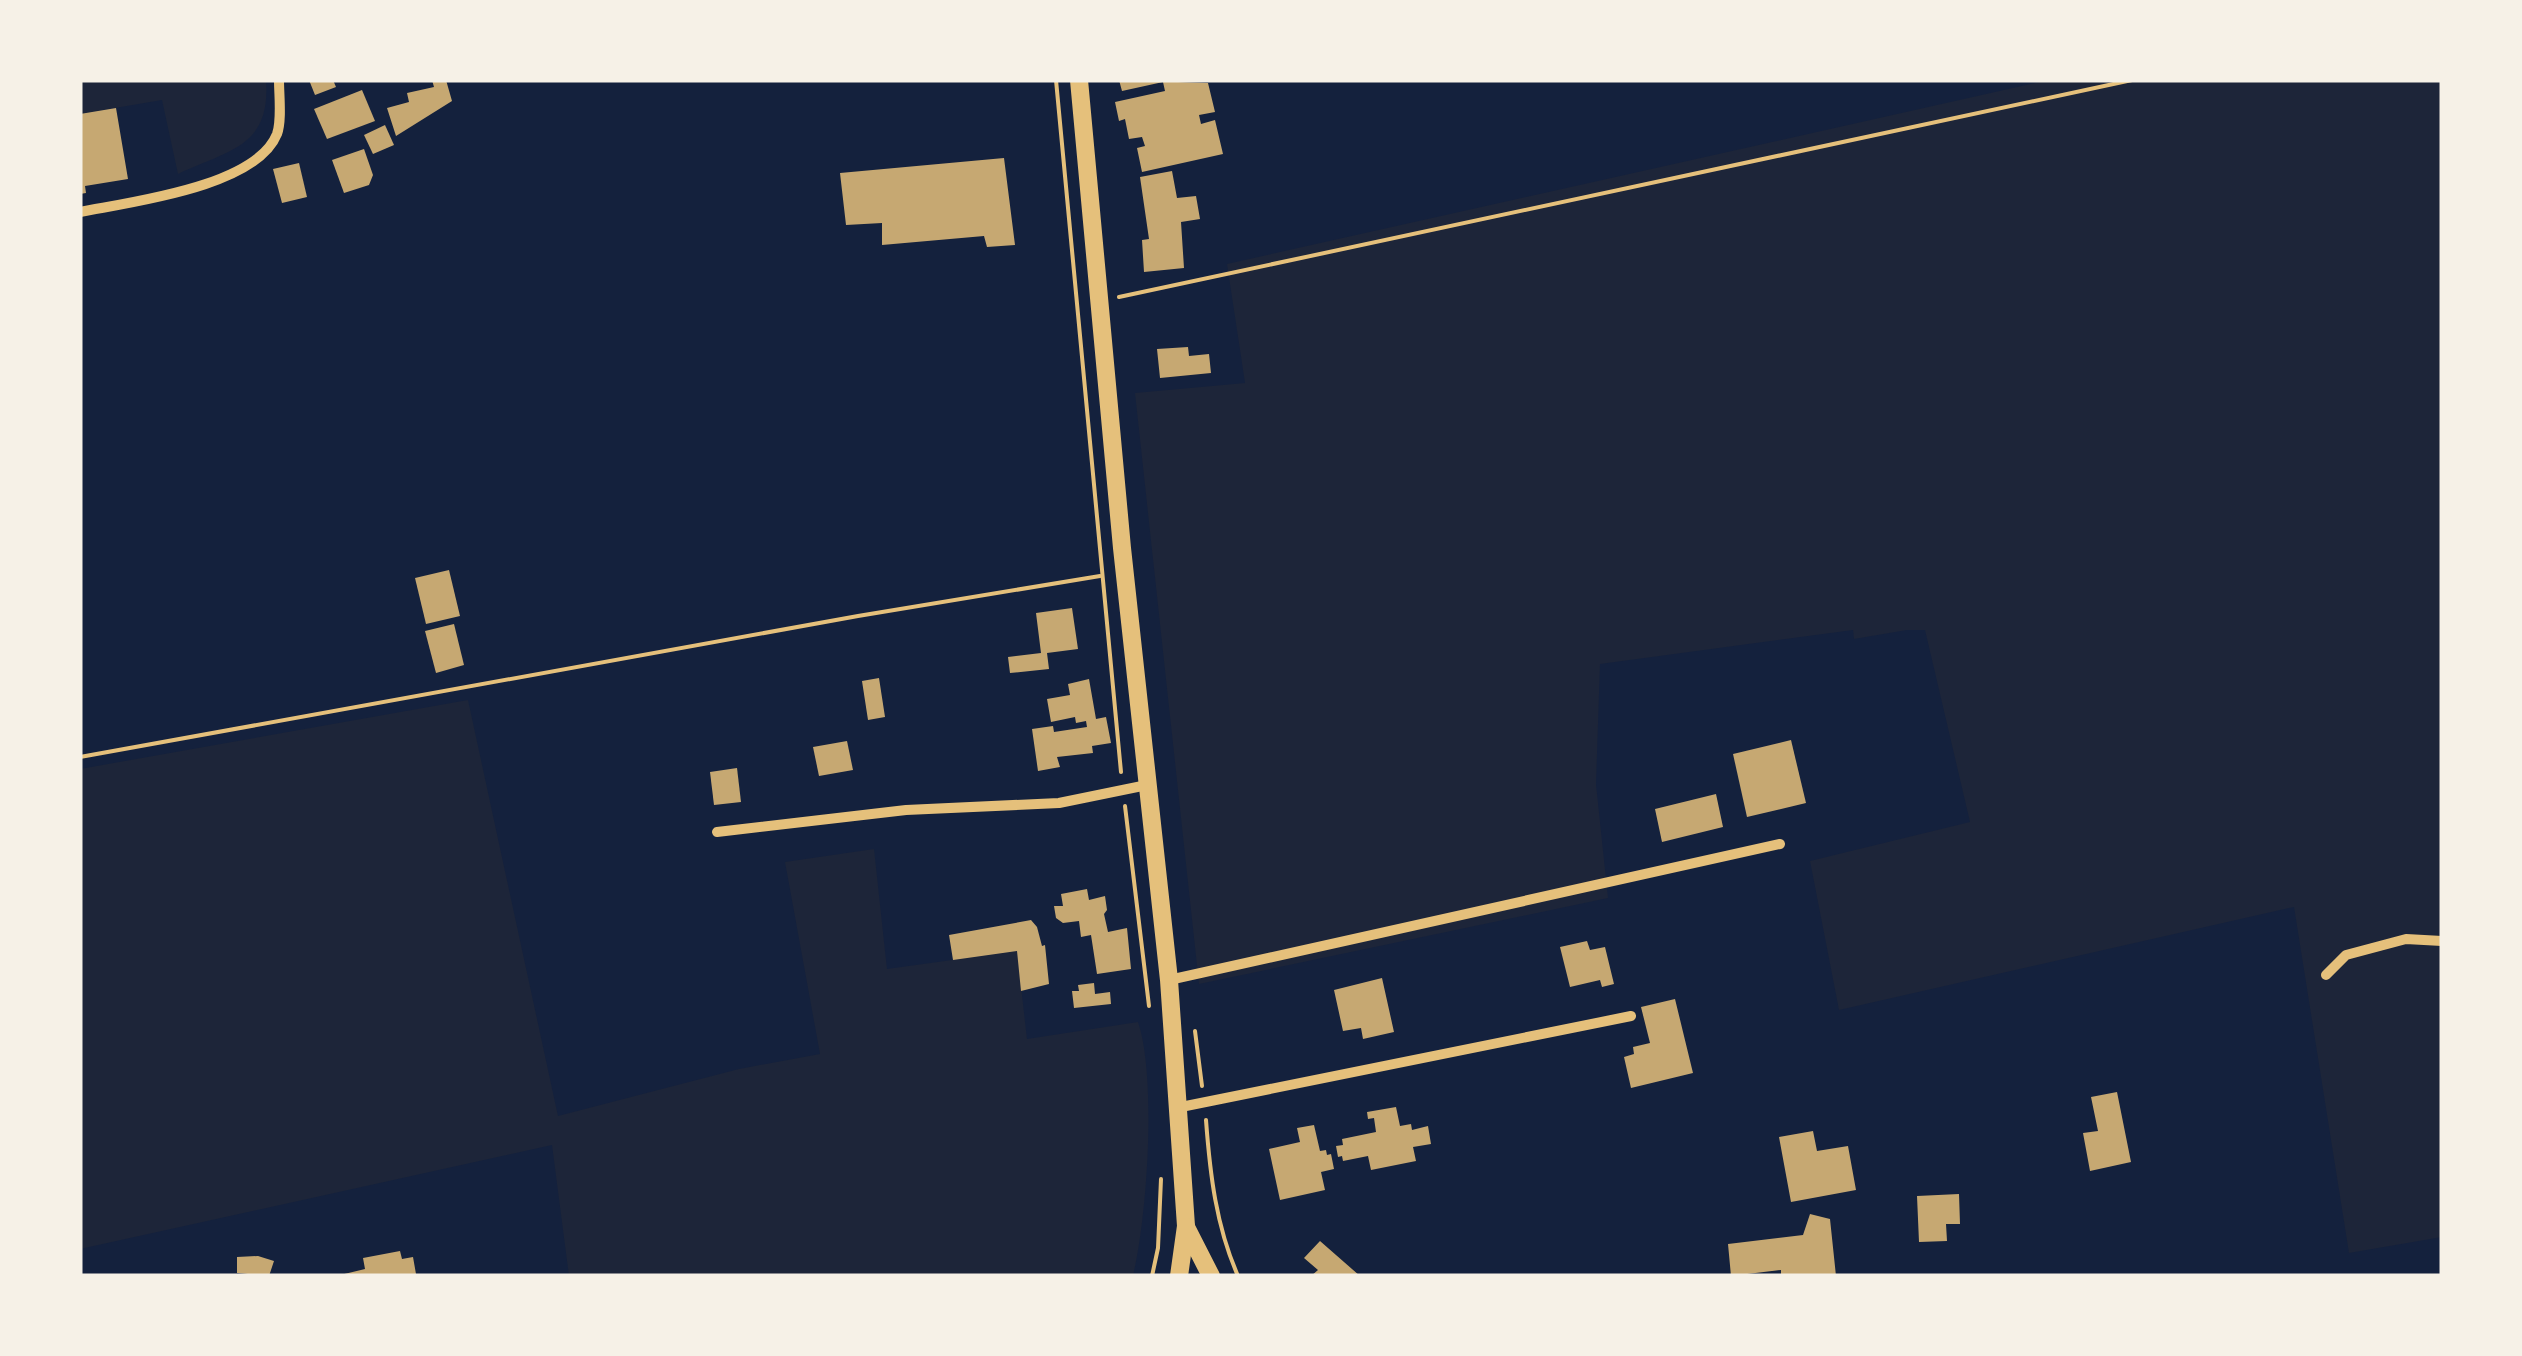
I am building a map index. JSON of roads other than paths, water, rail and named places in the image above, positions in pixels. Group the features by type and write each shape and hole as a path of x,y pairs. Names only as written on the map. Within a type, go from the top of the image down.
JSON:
{"main road":[{"path":"1079,80 1125,572 1170,980 1186,1226 1179,1276"},
{"path":"1186,1226 1211,1276"}],"street":[{"path":"80,212 183,191 252,166 276,135 279,80"},
{"path":"718,832 906,810 1059,803 1148,785"},
{"path":"1170,980 1780,844"},
{"path":"2326,975 2346,955 2406,939 2442,941"},
{"path":"1176,1108 1630,1016"}]}
